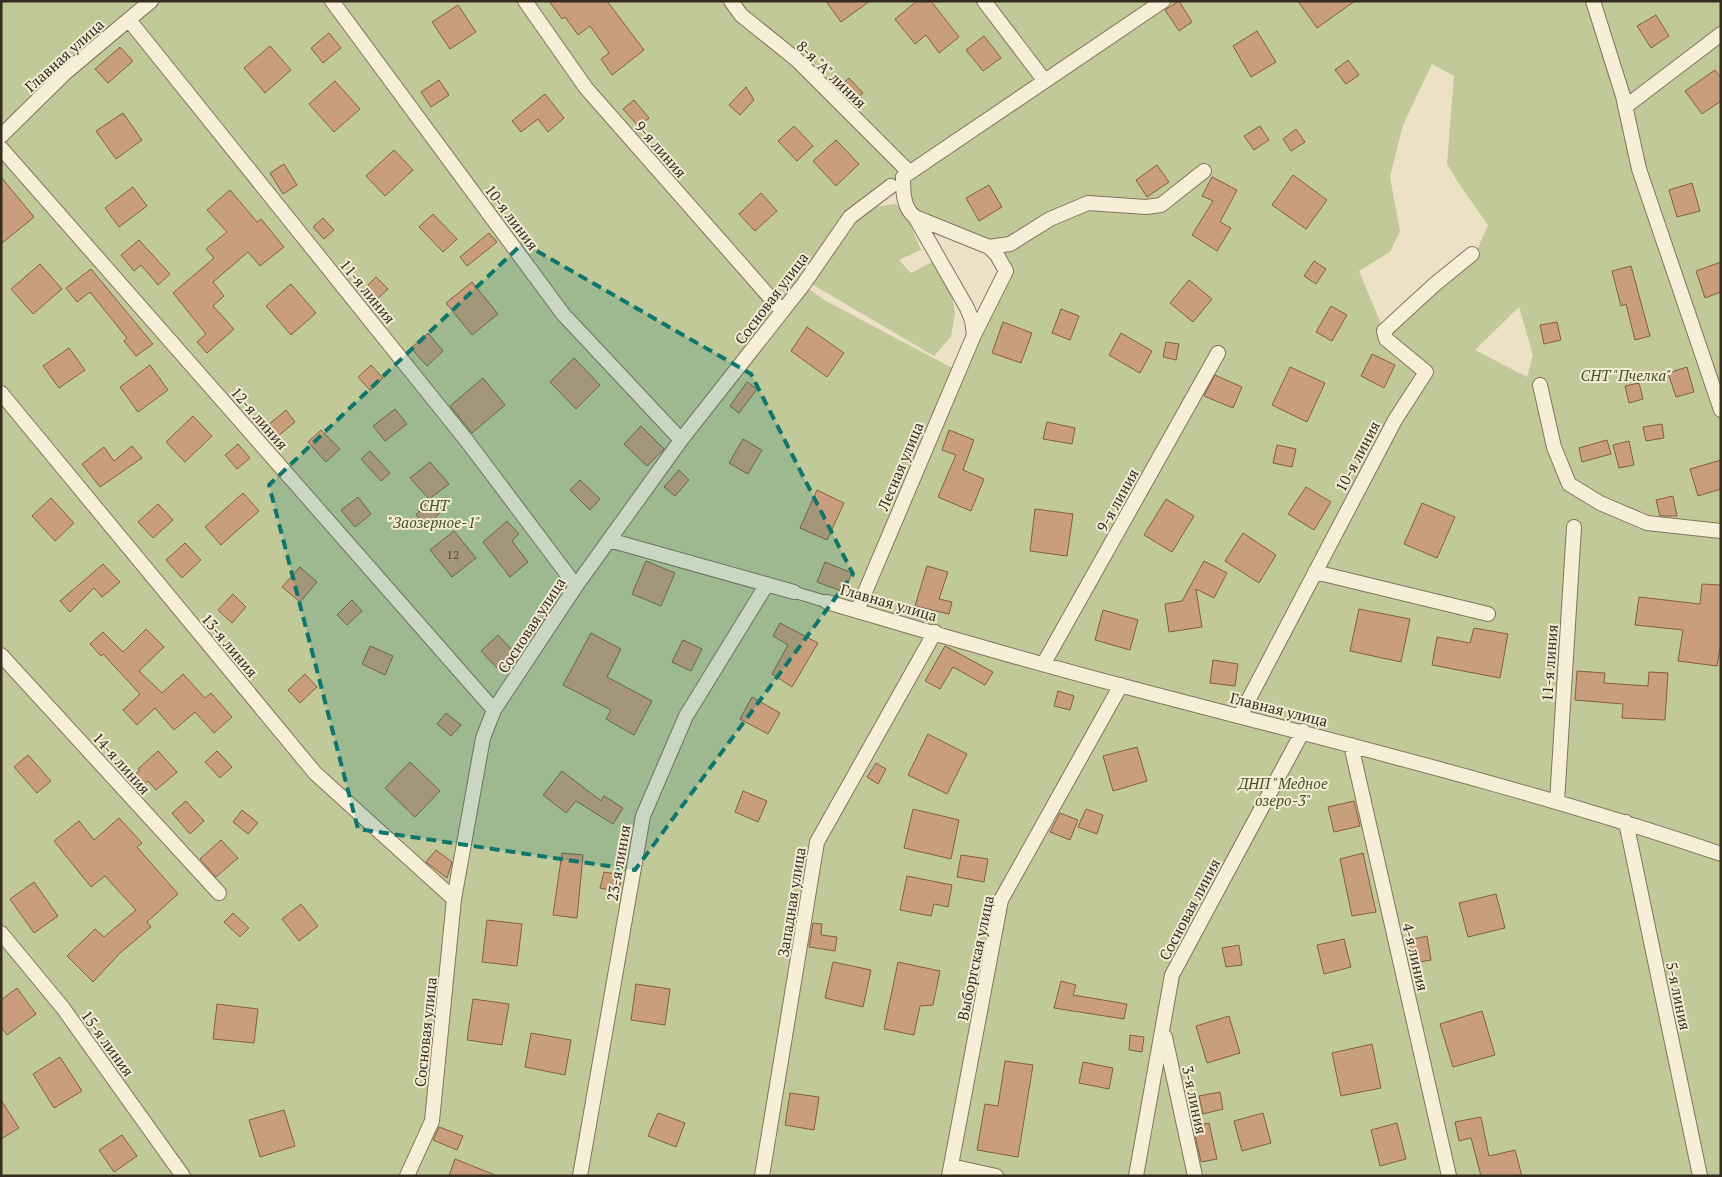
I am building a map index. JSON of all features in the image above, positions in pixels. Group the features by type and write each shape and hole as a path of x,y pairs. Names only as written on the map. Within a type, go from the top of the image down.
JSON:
{"street":[{"name":"Главная улица","path":"1,136 65,73 151,1"},
{"name":"10-я линия","path":"332,1 563,314 681,440"},
{"name":"9-я линия","path":"525,1 586,88 782,311"},
{"name":"8-я \"А\" линия","path":"732,1 741,15 797,60 906,175"},
{"path":"984,1 1044,80"},
{"path":"1163,1 906,175 903,196 909,213 915,217 989,247 1010,244 1050,219 1088,203 1146,207 1161,205 1204,171"},
{"path":"1593,1 1624,107 1639,169 1721,410"},
{"name":"11-я линия","path":"129,20 467,441 576,586"},
{"path":"1624,107 1721,34"},
{"name":"12-я линия","path":"1,148 494,710"},
{"name":"Сосновая улица","path":"407,1176 432,1120 454,899 483,738 494,710 576,586 681,440 782,311 850,217 891,186"},
{"path":"915,217 967,308 972,320 974,335"},
{"name":"Лесная улица","path":"857,611 974,335 1006,271 998,255 989,247"},
{"name":"10-я линия","path":"1240,716 1395,420 1426,372 1386,339 1384,332 1434,284 1472,254"},
{"name":"9-я линия","path":"1044,664 1218,353"},
{"path":"1540,385 1554,448 1569,484 1600,503 1647,523 1721,531"},
{"name":"13-я линия","path":"1,393 315,773 454,899"},
{"name":"11-я линия","path":"1557,802 1574,527"},
{"path":"609,540 827,602"},
{"path":"1315,572 1488,614"},
{"name":"23-я линия","path":"580,1176 643,816 686,716 766,584"},
{"name":"Главная улица","path":"827,602 1044,664 1303,732 1557,802 1626,822 1721,854"},
{"name":"Западная улица","path":"762,1176 817,842 935,632"},
{"name":"14-я линия","path":"1,655 218,893"},
{"name":"Выборгская улица","path":"950,1171 1001,900 1121,685"},
{"name":"Сосновая линия","path":"1136,1176 1172,975 1303,732"},
{"name":"4-я линия","path":"1351,745 1450,1176"},
{"name":"5-я линия","path":"1626,822 1700,1176"},
{"name":"15-я линия","path":"1,933 63,1008 183,1176"},
{"name":"3-я линия","path":"1163,1031 1195,1176"},
{"path":"950,1171 996,1176"}],"highlighted area":[{"path":"523,243 751,374 853,574 635,870 358,829 269,485"}],"green space":[{"path":"1,1 1721,1 1721,1176 1,1176","holes":["1432,64 1454,76 1447,164 1488,225 1477,250 1384,331 1359,271 1390,252 1400,231 1390,177 1403,125","903,178 909,213 997,255 1006,271 958,371 826,301 803,285 850,217","1519,307 1533,355 1527,377 1475,350"]},
{"path":"895,204 904,210 921,250 899,260 911,273 932,262 951,288 955,313 951,337 934,356 810,283 846,229 873,207"}],"building":[{"path":"549,1 607,1 644,50 612,75 601,59 609,53 590,26 578,35 565,17 562,19"},
{"path":"826,1 870,1 841,22"},
{"path":"917,1 931,1 959,37 939,53 926,35 915,44 895,19"},
{"path":"1179,1 1192,22 1179,31 1165,10"},
{"path":"1298,1 1355,1 1317,28"},
{"path":"458,5 476,32 450,49 432,22"},
{"path":"1656,15 1669,36 1651,48 1637,26"},
{"path":"1257,31 1276,62 1251,77 1233,46"},
{"path":"329,33 341,48 323,63 311,48"},
{"path":"984,36 1001,58 983,71 966,50"},
{"path":"270,46 291,70 265,93 244,68"},
{"path":"120,47 133,61 108,83 95,69"},
{"path":"1348,60 1359,75 1346,84 1335,70"},
{"path":"1715,70 1721,78 1721,101 1702,114 1685,91"},
{"path":"849,78 863,93 852,103 838,88"},
{"path":"439,80 449,95 431,107 421,92"},
{"path":"335,81 360,109 334,132 309,104"},
{"path":"746,87 754,100 740,115 729,105"},
{"path":"545,94 564,118 548,132 538,119 521,132 512,121"},
{"path":"634,100 649,118 639,127 623,109"},
{"path":"123,113 142,140 116,159 96,131"},
{"path":"794,126 813,146 797,161 778,141"},
{"path":"1260,126 1269,140 1254,150 1244,136"},
{"path":"1296,129 1305,142 1291,151 1283,139"},
{"path":"836,140 859,164 836,186 813,161"},
{"path":"394,150 413,170 385,196 366,176"},
{"path":"284,164 297,185 283,194 270,173"},
{"path":"1157,165 1169,182 1147,197 1136,180"},
{"path":"1293,175 1327,200 1306,229 1272,205"},
{"path":"1,177 34,217 1,244"},
{"path":"1212,177 1237,190 1220,222 1231,228 1217,251 1192,235 1213,201 1202,196"},
{"path":"1692,183 1700,211 1677,217 1669,190"},
{"path":"989,185 1002,207 979,221 966,198"},
{"path":"133,187 147,206 119,227 105,208"},
{"path":"230,190 257,222 261,219 284,247 260,266 248,252 213,282 224,296 213,306 234,329 207,353 197,342 206,334 173,293 214,258 206,249 227,232 207,210"},
{"path":"761,193 777,211 755,231 739,214"},
{"path":"433,214 457,239 443,252 419,227"},
{"path":"323,218 334,230 324,239 313,227"},
{"path":"489,233 497,242 467,266 460,257"},
{"path":"139,240 170,274 158,285 141,265 134,271 121,255"},
{"path":"1314,261 1326,269 1316,284 1304,276"},
{"path":"1721,262 1721,292 1705,298 1696,271"},
{"path":"40,264 62,289 33,314 11,289"},
{"path":"1631,266 1650,336 1635,340 1626,304 1621,306 1612,271"},
{"path":"91,269 153,344 136,356 124,341 127,338 90,292 77,302 66,288"},
{"path":"376,277 388,289 375,301 364,289"},
{"path":"1189,280 1212,299 1193,322 1170,303"},
{"path":"472,282 498,314 472,335 446,303"},
{"path":"291,284 316,313 291,335 266,306"},
{"path":"1331,306 1347,315 1332,341 1316,332"},
{"path":"1061,309 1079,316 1070,340 1052,333"},
{"path":"1003,322 1032,333 1021,363 992,353"},
{"path":"1557,322 1561,340 1544,344 1540,325"},
{"path":"807,327 844,353 827,377 791,351"},
{"path":"428,333 443,351 427,366 411,348"},
{"path":"1121,333 1152,351 1140,373 1109,355"},
{"path":"1166,342 1179,344 1176,360 1163,357"},
{"path":"69,348 85,370 59,388 43,366"},
{"path":"1372,354 1395,365 1384,388 1361,376"},
{"path":"574,358 600,385 576,409 550,382"},
{"path":"150,365 168,390 138,412 120,387"},
{"path":"371,365 383,378 370,390 358,377"},
{"path":"1290,367 1325,383 1307,422 1272,405"},
{"path":"1687,367 1694,392 1676,397 1668,373"},
{"path":"1215,375 1242,387 1233,408 1204,396"},
{"path":"483,378 505,405 472,433 450,406"},
{"path":"747,382 757,389 739,413 730,406"},
{"path":"1639,383 1643,399 1629,403 1625,386"},
{"path":"395,409 407,424 385,441 373,426"},
{"path":"286,410 295,422 277,437 267,426"},
{"path":"193,416 212,436 185,462 166,442"},
{"path":"1047,422 1075,428 1072,444 1043,439"},
{"path":"1662,424 1664,438 1646,441 1643,427"},
{"path":"641,426 664,449 647,466 624,444"},
{"path":"321,430 340,449 326,462 308,442"},
{"path":"949,430 974,440 963,470 984,479 971,511 938,497 956,455 942,450"},
{"path":"743,439 762,450 748,474 729,463"},
{"path":"1607,440 1611,454 1582,462 1579,448"},
{"path":"1629,441 1634,465 1619,468 1613,445"},
{"path":"238,444 250,458 237,469 225,455"},
{"path":"1277,445 1296,449 1292,467 1273,463"},
{"path":"132,446 142,458 100,487 82,464 104,447 114,461"},
{"path":"370,451 390,473 381,481 361,459"},
{"path":"1721,460 1721,489 1698,496 1690,469"},
{"path":"430,462 449,484 429,499 410,478"},
{"path":"679,470 689,480 675,496 664,487"},
{"path":"580,480 600,499 590,510 570,490"},
{"path":"1306,487 1331,502 1314,530 1288,514"},
{"path":"817,490 844,503 827,540 800,528"},
{"path":"243,493 259,511 221,545 205,527"},
{"path":"1673,496 1677,516 1660,516 1656,500"},
{"path":"358,497 371,514 355,527 341,510"},
{"path":"51,498 74,523 55,541 32,516"},
{"path":"429,499 442,510 428,526 416,515"},
{"path":"1166,499 1194,516 1172,552 1144,535"},
{"path":"1422,503 1455,517 1437,558 1404,544"},
{"path":"158,504 173,520 153,538 138,522"},
{"path":"1035,509 1073,514 1067,556 1030,551"},
{"path":"507,521 519,534 512,541 528,562 510,577 483,542"},
{"path":"454,531 476,558 452,577 430,550"},
{"path":"1243,533 1276,555 1259,583 1225,561"},
{"path":"185,543 201,560 182,578 166,560"},
{"path":"646,561 675,573 661,606 632,594"},
{"path":"1204,561 1227,573 1214,598 1196,589 1202,627 1169,632 1165,604 1182,601"},
{"path":"825,562 852,573 844,592 817,582"},
{"path":"103,564 120,582 102,597 94,588 70,612 60,601"},
{"path":"927,566 948,572 939,599 952,602 949,614 915,606"},
{"path":"300,567 317,582 300,602 282,587"},
{"path":"1702,584 1721,585 1721,642 1717,666 1678,661 1683,630 1635,625 1639,597 1700,604"},
{"path":"233,594 246,607 232,623 218,610"},
{"path":"352,600 362,611 347,625 337,615"},
{"path":"1359,609 1410,619 1401,662 1350,651"},
{"path":"1103,610 1138,620 1130,650 1095,640"},
{"path":"780,623 818,643 792,687 772,674 788,645 773,636"},
{"path":"1474,628 1508,634 1500,678 1432,665 1437,637 1470,643"},
{"path":"146,629 164,647 139,671 162,693 183,674 205,698 211,693 232,717 214,733 195,712 174,730 155,708 137,725 123,710 140,694 103,654 101,656 90,644 103,632 123,652"},
{"path":"591,633 621,649 607,677 652,701 634,735 606,719 611,710 563,685"},
{"path":"498,635 517,655 500,671 481,651"},
{"path":"683,640 702,649 691,671 672,662"},
{"path":"370,646 393,656 385,675 362,664"},
{"path":"945,646 993,672 985,685 953,667 940,689 925,681"},
{"path":"1213,660 1238,664 1235,686 1210,683"},
{"path":"1577,671 1605,673 1604,683 1648,686 1649,672 1668,673 1665,720 1622,718 1623,704 1575,700"},
{"path":"305,674 317,687 300,703 288,690"},
{"path":"1058,691 1074,696 1070,710 1054,706"},
{"path":"752,697 780,713 768,734 740,719"},
{"path":"446,713 461,725 451,736 437,724"},
{"path":"928,734 967,754 947,794 908,775"},
{"path":"1137,747 1147,781 1113,791 1103,756"},
{"path":"158,751 177,772 156,790 148,781 137,790 128,781"},
{"path":"217,751 232,767 220,778 205,762"},
{"path":"28,755 51,781 37,793 14,767"},
{"path":"410,762 440,791 415,817 385,788"},
{"path":"876,763 886,769 878,784 867,777"},
{"path":"562,771 601,801 604,796 623,808 613,824 576,801 566,813 543,795"},
{"path":"743,791 767,801 758,822 735,812"},
{"path":"186,801 204,821 190,834 172,813"},
{"path":"1354,801 1360,826 1334,832 1328,807"},
{"path":"913,809 959,820 951,859 904,848"},
{"path":"1086,809 1103,815 1097,834 1078,827"},
{"path":"242,810 258,823 248,834 233,822"},
{"path":"1060,813 1078,820 1070,840 1050,832"},
{"path":"119,818 142,843 137,847 178,894 147,922 151,927 120,953 93,982 67,956 95,929 104,937 136,910 105,876 91,887 54,841 79,821 94,840"},
{"path":"221,840 238,858 216,877 200,859"},
{"path":"436,850 452,862 447,878 426,862"},
{"path":"562,853 583,855 577,918 553,915"},
{"path":"1363,853 1376,912 1352,916 1340,859"},
{"path":"961,855 988,859 984,882 957,877"},
{"path":"604,872 622,875 618,892 600,888"},
{"path":"907,876 952,885 948,907 934,904 931,916 900,910"},
{"path":"34,882 58,916 34,933 10,899"},
{"path":"1496,894 1505,928 1468,937 1459,903"},
{"path":"301,904 318,926 299,941 282,919"},
{"path":"233,913 249,928 240,937 224,922"},
{"path":"487,920 522,924 517,966 482,962"},
{"path":"813,923 822,924 821,935 837,937 835,951 809,947"},
{"path":"1427,936 1431,960 1413,963 1409,940"},
{"path":"1344,939 1351,967 1324,974 1317,945"},
{"path":"1239,945 1242,965 1226,967 1222,948"},
{"path":"833,962 871,970 863,1007 825,998"},
{"path":"898,962 940,971 933,1005 920,1006 914,1035 884,1029"},
{"path":"1061,981 1076,985 1073,995 1127,1004 1124,1019 1054,1008"},
{"path":"636,984 670,989 665,1025 631,1020"},
{"path":"17,988 36,1014 7,1035 1,1027 1,1000"},
{"path":"473,999 509,1004 502,1045 467,1040"},
{"path":"217,1004 258,1009 254,1043 213,1039"},
{"path":"1482,1011 1495,1055 1453,1067 1440,1024"},
{"path":"1229,1016 1240,1053 1207,1063 1196,1026"},
{"path":"531,1033 571,1040 565,1075 525,1067"},
{"path":"1130,1035 1144,1037 1142,1052 1129,1050"},
{"path":"1372,1044 1381,1088 1341,1096 1332,1053"},
{"path":"60,1057 82,1091 54,1108 33,1074"},
{"path":"1005,1061 1033,1065 1018,1157 977,1150 985,1104 998,1106"},
{"path":"1083,1062 1113,1068 1109,1089 1079,1083"},
{"path":"1220,1092 1223,1109 1203,1114 1199,1096"},
{"path":"790,1093 819,1097 814,1130 785,1125"},
{"path":"1,1100 19,1128 1,1139"},
{"path":"284,1110 295,1146 260,1157 249,1120"},
{"path":"658,1113 685,1123 676,1147 648,1136"},
{"path":"1263,1113 1271,1143 1242,1151 1234,1121"},
{"path":"1481,1117 1489,1156 1515,1150 1522,1176 1481,1176 1471,1138 1459,1141 1455,1122"},
{"path":"1209,1123 1217,1159 1201,1162 1193,1126"},
{"path":"1397,1123 1406,1159 1380,1166 1371,1130"},
{"path":"439,1127 463,1136 457,1150 433,1140"},
{"path":"122,1135 137,1156 114,1172 99,1150"},
{"path":"455,1159 495,1175 495,1176 449,1176"}],"park label":[{"name":"СНТ \"Пчелка\"","path":"1626,375"},
{"name":"СНТ \"Заозерное-1\"","path":"434,514"},
{"name":"ДНП \"Медное озеро-3\"","path":"1283,792"}]}
